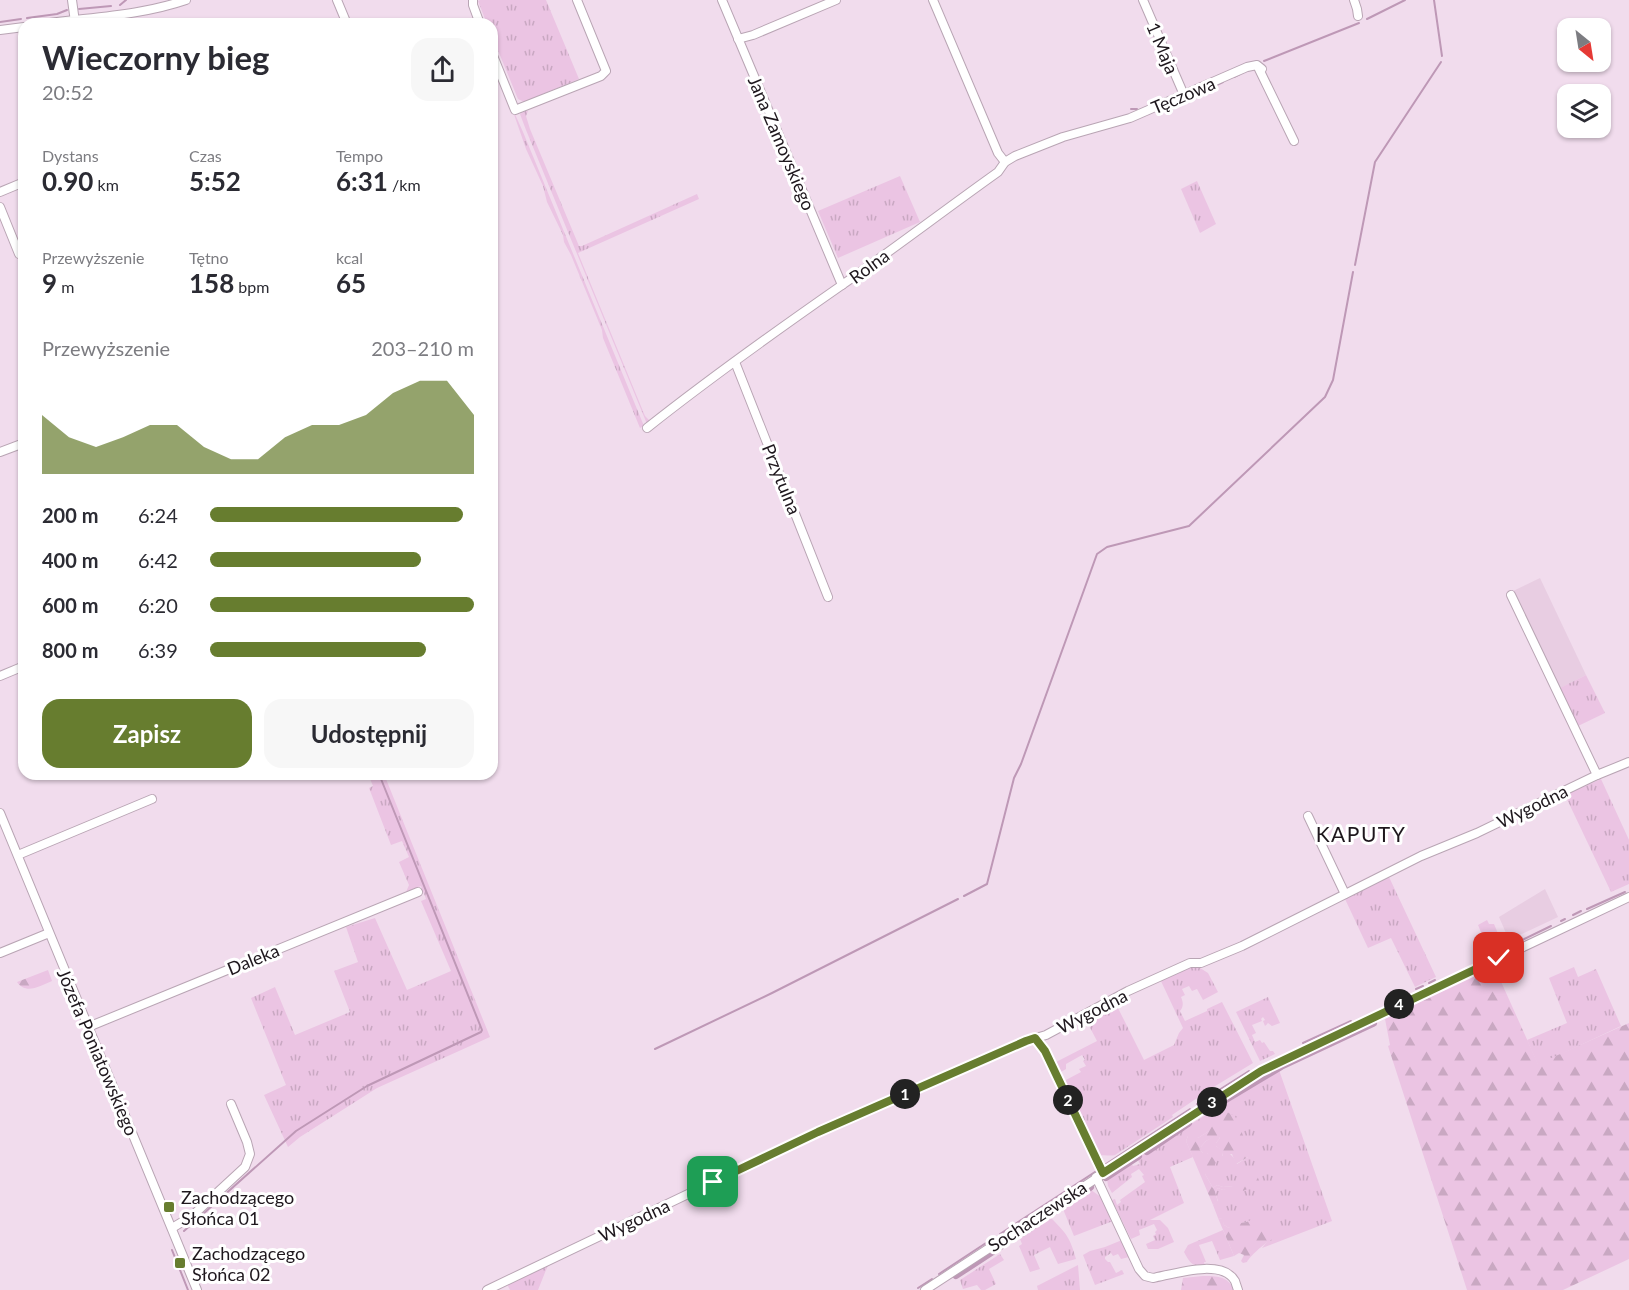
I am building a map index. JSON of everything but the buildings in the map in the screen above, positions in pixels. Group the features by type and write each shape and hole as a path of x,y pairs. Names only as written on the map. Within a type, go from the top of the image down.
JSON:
{"street":[{"path":"72,0 74,18"},
{"path":"99,18 165,7 186,0"},
{"path":"337,0 344,18"},
{"path":"473,0 478,18"},
{"path":"498,68 515,110 606,73 577,0"},
{"name":"Jana Zamoyskiego","path":"722,0 842,285"},
{"path":"738,39 836,0"},
{"path":"933,0 998,153 1005,162"},
{"name":"1 Maja","path":"1143,0 1184,95"},
{"path":"1354,0 1358,16"},
{"path":"0,30 18,28"},
{"name":"Tęczowa","path":"1102,125 1130,118 1247,67 1260,67 1294,141"},
{"name":"Rolna","path":"647,428 809,306 842,285 998,172 1005,162 1064,137 1102,125"},
{"path":"0,192 18,184"},
{"path":"0,207 18,252"},
{"name":"Przytulna","path":"735,362 828,597"},
{"path":"0,452 18,445"},
{"path":"1511,595 1597,775"},
{"path":"0,676 18,668"},
{"name":"Wygodna","path":"487,1290 818,1132 1026,1041 1046,1035 1128,991 1190,963 1200,963 1242,946 1421,856 1477,833 1629,762"},
{"path":"18,855 152,799"},
{"name":"Józefa Poniatowskiego","path":"0,813 197,1290"},
{"path":"1308,816 1345,894"},
{"name":"Daleka","path":"88,1027 418,892"},
{"name":"Sochaczewska","path":"925,1290 1261,1071 1629,897"},
{"path":"0,953 49,933"},
{"path":"1035,1038 1045,1051 1139,1269 1145,1276 1153,1278 1207,1268 1221,1270 1234,1279 1238,1290"},
{"path":"172,1228 192,1216 245,1167 250,1154 231,1104"}],"shaded area":[{"path":"1540,578 1586,675 1553,692 1507,594"},
{"path":"1545,889 1558,917 1509,940 1499,917"}],"green space":[{"path":"546,0 579,79 524,102 518,99 498,51 498,18 485,18 478,1"},
{"path":"510,103 644,426 640,428 563,235 547,202 543,186 526,149"},
{"path":"528,111 526,116 530,129 579,246 697,194 699,199 578,253 645,416 650,421 647,424 526,130 520,114"},
{"path":"900,176 920,222 838,258 818,211"},
{"path":"1197,181 1216,224 1200,233 1181,189"},
{"path":"1586,675 1605,713 1576,727 1558,689"},
{"path":"1601,779 1629,840 1629,884 1611,892 1565,795"},
{"path":"370,780 386,780 490,1037 377,1088 288,1147 264,1095 286,1085 251,998 275,987 295,1035 350,1012 334,971 358,962 346,927 375,918 407,990 451,971 421,901 426,899 421,886 406,892 409,885 399,862 409,857 402,841 391,845 369,788 373,786"},
{"path":"1389,877 1436,977 1415,987 1391,938 1368,948 1345,899"},
{"path":"1487,920 1489,924 1494,924 1502,943 1488,949 1478,925"},
{"path":"1194,966 1208,973 1218,992 1203,1000 1197,989 1192,991 1189,986 1182,989 1185,995 1181,997 1183,1004 1180,1011 1185,1021 1222,1002 1253,1063 1212,1088 1115,1155 1097,1157 1064,1081 1081,1072 1079,1069 1086,1066 1083,1061 1085,1060 1082,1055 1066,1064 1066,1069 1061,1072 1056,1062 1097,1041 1086,1020 1115,1006 1144,1060 1174,1045 1183,1028 1160,979"},
{"path":"1494,966 1538,1064 1629,1023 1629,1259 1563,1290 1467,1290 1388,1046 1390,1045 1385,1019"},
{"path":"1574,967 1578,977 1596,969 1621,1026 1538,1065 1527,1040 1567,1023 1549,978"},
{"path":"48,970 52,981 38,987 29,989 17,982"},
{"path":"1268,997 1280,1023 1272,1026 1268,1023 1265,1026 1263,1017 1262,1021 1252,1025 1256,1033 1252,1035 1255,1042 1260,1040 1264,1042 1275,1054 1260,1061 1236,1012"},
{"path":"1279,1070 1332,1221 1262,1248 1271,1235 1267,1220 1272,1215 1229,1228 1224,1225 1222,1219 1218,1218 1213,1205 1218,1201 1215,1192 1218,1188 1223,1190 1234,1186 1217,1185 1213,1188 1205,1174 1211,1158 1199,1149 1216,1135 1220,1138 1216,1146 1223,1151 1222,1156 1229,1153 1237,1164 1248,1157 1218,1122 1198,1138 1188,1136 1186,1141 1193,1157 1170,1167 1184,1203 1150,1220 1160,1220 1168,1228 1174,1242 1158,1249 1148,1249 1146,1244 1155,1240 1153,1236 1157,1230 1154,1224 1139,1230 1140,1235 1131,1239 1112,1200 1115,1199 1117,1205 1121,1202 1120,1200 1145,1182 1142,1176 1144,1175 1139,1169 1112,1193 1107,1179 1131,1163 1133,1166 1140,1164 1136,1156 1184,1124 1186,1127 1214,1110 1216,1112 1221,1109 1220,1106"},
{"path":"1225,1111 1235,1116 1249,1150 1248,1157 1236,1164 1232,1154 1229,1154 1228,1159 1223,1160 1222,1151 1216,1146 1209,1149 1213,1141 1216,1143 1220,1138 1216,1136 1206,1141 1199,1149 1217,1161 1215,1169 1205,1174 1213,1188 1217,1185 1236,1188 1223,1190 1218,1188 1215,1192 1218,1202 1213,1205 1186,1141 1192,1132 1198,1138 1209,1131 1217,1122 1215,1115"},
{"path":"1251,1170 1256,1173 1260,1183 1243,1191 1240,1183 1241,1175"},
{"path":"1091,1190 1101,1197 1113,1221 1074,1236 1063,1209"},
{"path":"1267,1212 1273,1218 1268,1220 1275,1238 1243,1263 1241,1261 1244,1255 1239,1253 1234,1256 1218,1218 1223,1219 1224,1225 1229,1228"},
{"path":"1050,1217 1067,1236 1076,1259 1058,1264 1050,1247 1034,1255 1040,1269 1030,1272 1019,1246 1022,1244 1021,1236"},
{"path":"1223,1230 1234,1256 1220,1260 1212,1241 1199,1245 1206,1262 1204,1262 1205,1265 1194,1265 1184,1252 1188,1245"},
{"path":"1122,1240 1129,1257 1121,1259 1118,1254 1113,1256 1111,1253 1105,1259 1110,1262 1116,1273 1122,1270 1124,1274 1095,1285 1083,1255"},
{"path":"1000,1254 1004,1260 989,1269 996,1284 985,1290 981,1290 977,1285 963,1289 960,1280"},
{"path":"548,1265 538,1290 510,1290 507,1284"},
{"path":"1078,1265 1080,1290 1038,1290 1037,1286"},
{"path":"1203,1276 1225,1279 1234,1290 1181,1290 1183,1278"}],"waterway":[{"path":"120,5 126,0"},
{"path":"1367,19 1405,0"},
{"path":"1434,0 1442,56"},
{"path":"79,9 111,6"},
{"path":"27,18 57,14 67,10"},
{"path":"0,22 18,19"},
{"path":"1264,61 1359,23"},
{"path":"1355,265 1375,162 1441,62"},
{"path":"1234,77 1240,74"},
{"path":"1204,91 1223,82"},
{"path":"1131,109 1137,109"},
{"path":"964,896 987,884 1014,778 1097,554 1107,547 1189,526 1325,397 1333,380 1353,272"},
{"path":"184,1231 296,1131 367,1086 482,1030 381,780"},
{"path":"1587,909 1625,892"},
{"path":"655,1049 958,899"},
{"path":"1573,915 1581,911"},
{"path":"1561,921 1565,919"},
{"path":"1518,942 1551,926"},
{"path":"1429,983 1435,980"},
{"path":"1416,989 1423,986"},
{"path":"1303,1043 1351,1021"},
{"path":"1219,1103 1281,1066 1373,1023"},
{"path":"1197,1104 1249,1071"},
{"path":"1103,1166 1190,1109"},
{"path":"1147,1151 1188,1123"},
{"path":"1106,1177 1138,1156"},
{"path":"1000,1234 1098,1170"},
{"path":"1063,1205 1090,1187"},
{"path":"1022,1233 1048,1215"},
{"path":"939,1274 992,1239"},
{"path":"956,1275 1002,1245"},
{"path":"172,1250 188,1290"},
{"path":"918,1288 932,1279"}],"place":[{"name":"Zachodzącego Słońca 01","path":"169,1207"},
{"name":"Zachodzącego Słońca 02","path":"180,1263"}],"district":[{"name":"KAPUTY","path":"1361,833"}],"route":[{"path":"713,1182 818,1132 1035,1038 1045,1051 1103,1173 1261,1071 1499,958"}]}
